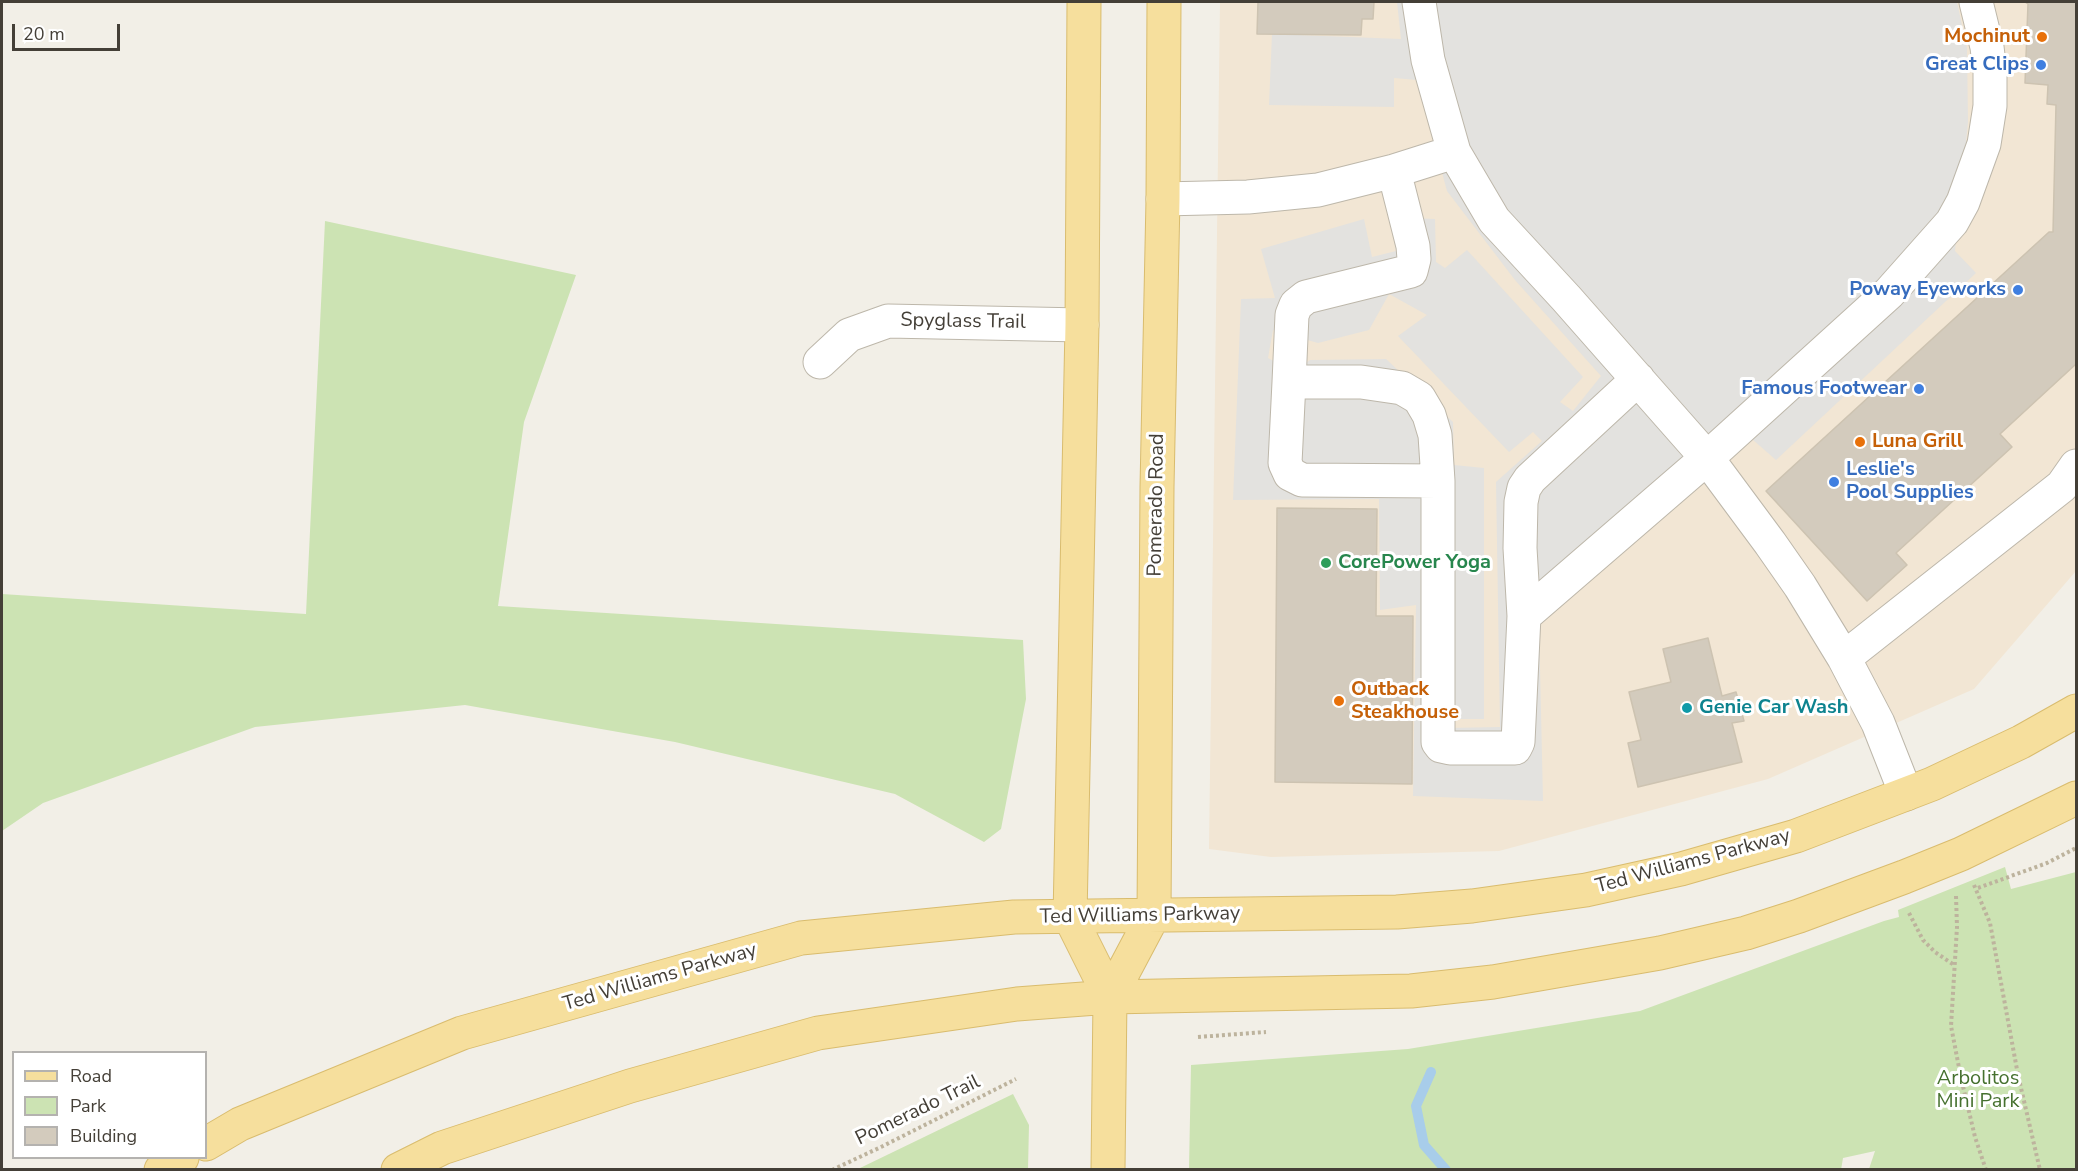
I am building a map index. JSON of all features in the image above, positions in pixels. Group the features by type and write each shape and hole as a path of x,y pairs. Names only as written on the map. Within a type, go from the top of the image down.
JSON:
{"main road":[{"name":"Pomerado Road","path":"1084,2 1083,325 1070,917 1110,997 1108,1170"},
{"name":"Pomerado Road","path":"1110,997 1154,914 1164,2"},
{"name":"Ted Williams Parkway","path":"207,1143 240,1124 462,1033 801,938 1014,917 1154,914 1309,915 1396,912 1472,906 1586,890 1681,869 1784,839 1906,794 2021,742 2076,711"},
{"path":"398,1170 442,1148 630,1086 818,1033 1017,1005 1110,997 1411,991 1493,982 1660,953 1746,933 1830,905 1961,854 2076,798"},
{"path":"161,1170 180,1159"}],"street":[{"path":"1419,2 1428,60 1454,152 1494,220 1707,458 1788,569 1844,658 1878,723 1906,794"},
{"path":"1524,616 1707,458 1889,293 1952,222 1963,202 1984,144 1990,106 1987,47 1976,2"},
{"path":"1163,199 1248,197 1296,193 1340,185 1394,171 1454,152"},
{"path":"1394,171 1413,246 1414,259 1411,271 1306,297 1296,305 1292,315 1285,463 1290,474 1302,480 1438,481"},
{"name":"Spyglass Trail","path":"820,362 849,335 888,321 1083,325"},
{"path":"1289,382 1383,384 1402,388 1419,398 1430,415 1438,481 1438,742 1441,746 1450,748 1515,748 1518,742 1524,616 1521,502 1524,488 1530,479 1638,379"},
{"path":"1844,658 2062,486 2076,466"}],"path":[{"path":"1961,854 1990,923 2018,1075 2040,1170"},
{"path":"1956,896 1957,927 1951,1026 1960,1078 1986,1170"},
{"path":"1909,912 1923,940 1935,952 1954,965"},
{"name":"Pomerado Trail","path":"832,1170 1016,1080"}],"shaded area":[{"path":"1220,2 2076,2 2076,571 1974,689 1768,779 1499,851 1271,857 1209,849"},
{"path":"1397,2 1957,2 1967,48 1968,122 1955,251 1976,273 1776,460 1752,439 1539,623 1543,801 1413,796 1416,605 1380,610 1379,499 1233,500 1241,299 1275,298 1261,249 1364,219 1372,257 1396,251 1389,217 1435,219 1436,262 1445,268 1467,250 1583,377 1560,402 1573,411 1601,376 1515,280 1447,191 1417,80 1394,78 1394,107 1269,105 1272,34 1401,39","holes":["1389,294 1427,315 1398,336 1509,452 1533,432 1542,441 1496,482 1500,727 1447,728 1447,719 1484,719 1484,468 1454,465 1453,422 1386,359 1310,360 1294,372 1268,358 1273,330 1318,343 1369,330"]}],"green space":[{"path":"325,221 576,275 524,422 498,606 1023,640 1026,699 1001,829 984,842 895,794 675,742 465,705 255,727 43,803 2,831 2,594 306,614"},
{"name":"Arbolitos Mini Park","path":"2005,867 2011,889 2076,872 2076,1169 1869,1169 1875,1151 1843,1158 1841,1170 1189,1169 1191,1065 1408,1049 1640,1011 1899,917 1898,910"},
{"path":"1013,1094 1029,1125 1028,1169 858,1169"}],"building":[{"path":"1258,2 1374,2 1373,19 1362,19 1361,35 1257,34"},
{"path":"2025,2 2076,2 2076,364 2000,434 2012,447 1896,553 1907,565 1867,601 1766,491 2049,232 2053,232 2056,105 2047,104 2048,85 2025,83 2028,4"},
{"path":"1277,508 1377,509 1376,616 1413,616 1412,784 1275,782"},
{"name":"Genie Car Wash","path":"1708,638 1722,696 1736,692 1744,721 1732,723 1742,762 1638,787 1628,743 1641,740 1629,692 1671,682 1663,649"}],"waterway":[{"path":"1431,1072 1416,1106 1424,1145 1446,1170"}],"place":[{"name":"Mochinut","path":"2042,37"},
{"name":"Great Clips","path":"2041,65"},
{"name":"Poway Eyeworks","path":"2018,290"},
{"name":"Famous Footwear","path":"1919,389"},
{"name":"Luna Grill","path":"1860,442"},
{"name":"Leslie's Pool Supplies","path":"1834,482"},
{"name":"CorePower Yoga","path":"1326,563"},
{"name":"Outback Steakhouse","path":"1339,701"},
{"name":"Genie Car Wash","path":"1687,708"}]}
